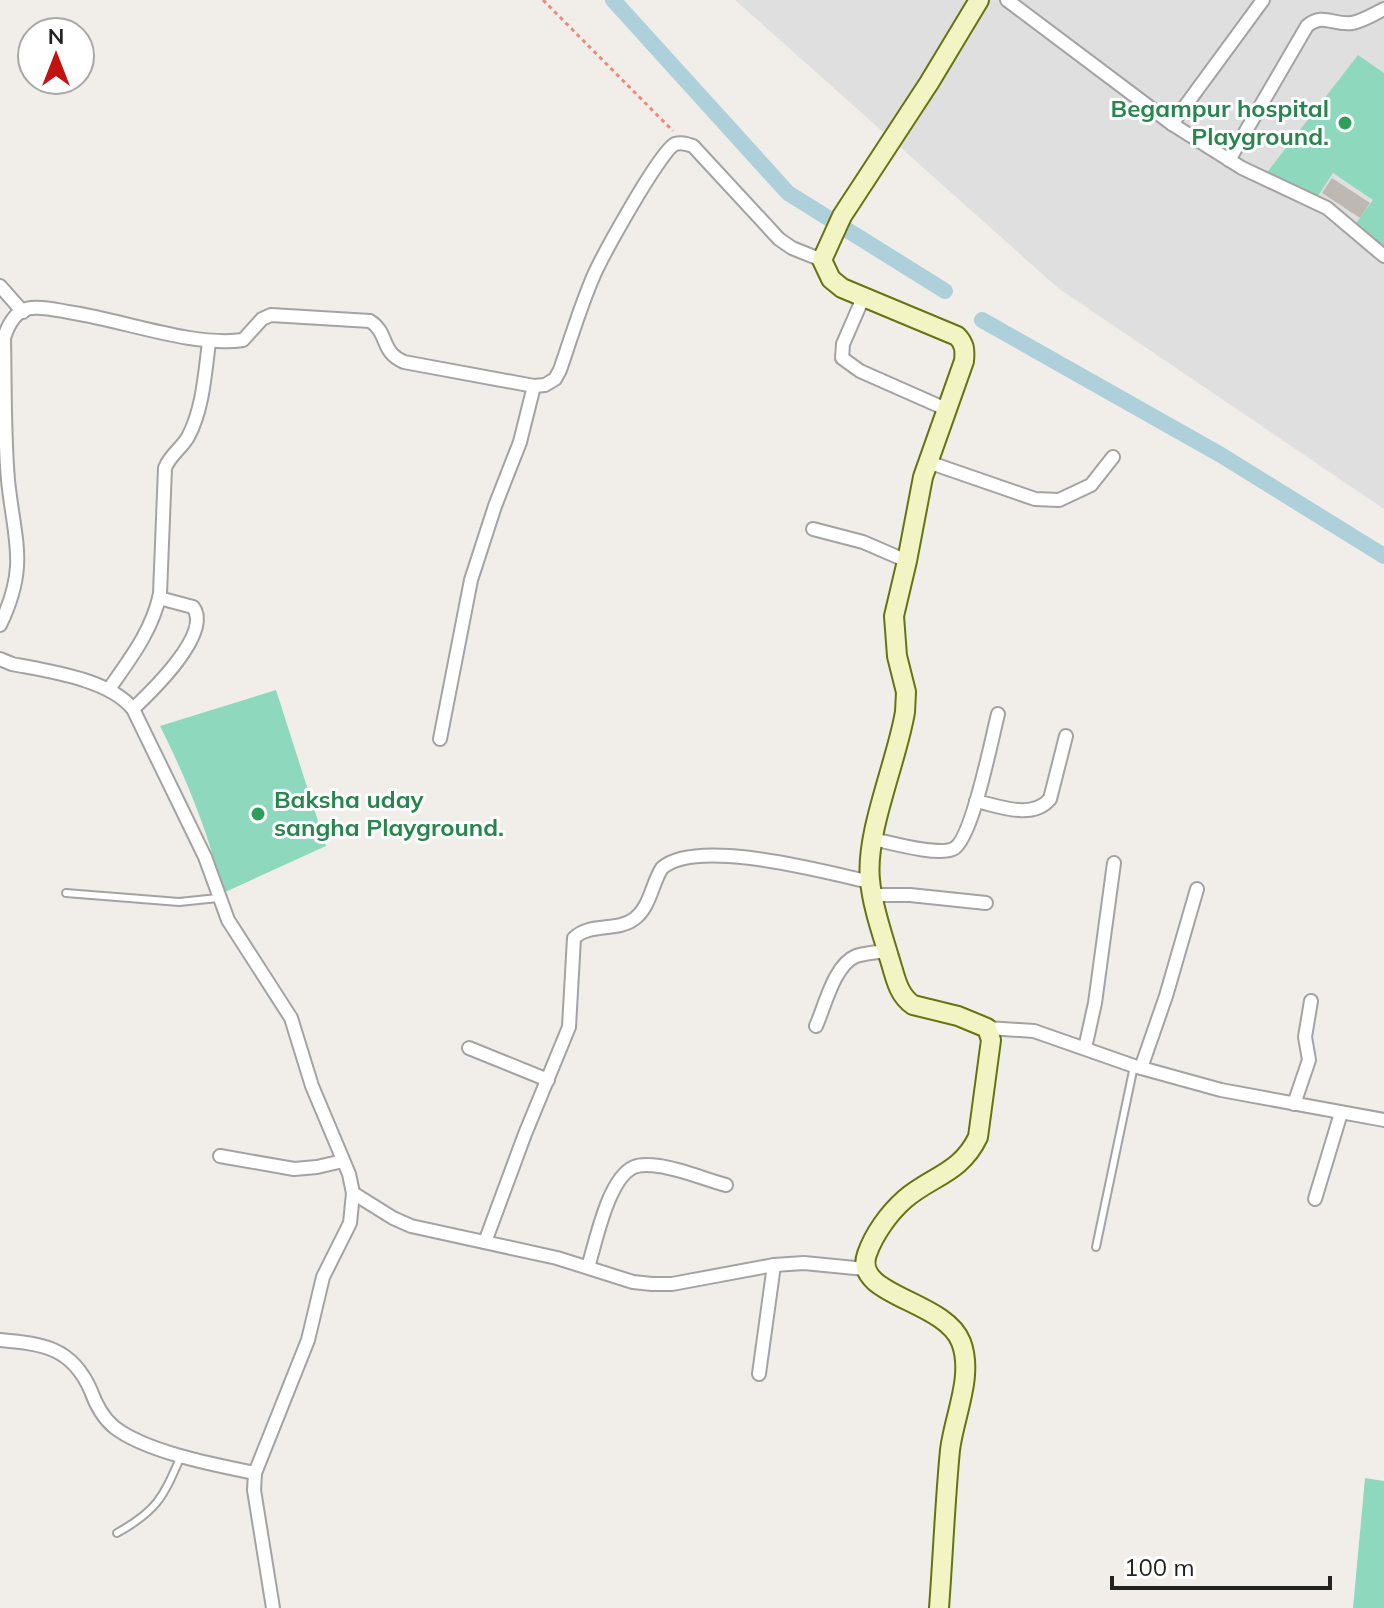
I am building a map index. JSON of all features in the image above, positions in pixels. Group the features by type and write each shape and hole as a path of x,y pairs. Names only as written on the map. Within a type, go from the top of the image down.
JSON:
{"street":[{"path":"979,0 842,216 824,254 831,279 863,298 957,336 963,342 964,361 928,462 894,616 897,656 906,692 905,712 873,839 871,888 899,990 913,1005 958,1016 987,1028 1034,1031 1137,1067 1221,1090 1384,1120"},
{"path":"1007,0 1172,124 1229,160 1327,208 1384,256"},
{"path":"1172,124 1263,0"},
{"path":"1229,160 1314,19 1351,24 1384,9"},
{"path":"0,625 18,569 18,546 8,480 4,338 16,315 29,308 95,316 209,342 243,340 262,319 271,315 370,321 379,327 387,351 393,358 534,386 545,385 555,379 560,370 592,279 664,154 674,145 684,142 693,146 779,239 792,248 824,254"},
{"path":"0,286 23,312"},
{"path":"863,298 843,344 842,358 860,371 946,409"},
{"path":"109,689 139,646 159,598 165,468 169,458 189,436 209,342"},
{"path":"440,739 471,580 520,442 534,386"},
{"path":"928,462 1035,499 1059,500 1091,485 1113,457"},
{"path":"813,529 863,542 907,561"},
{"path":"133,709 183,653 197,620 193,607 159,598"},
{"path":"0,659 109,689 126,700 133,709 205,857 228,920 291,1018 312,1086 353,1193 350,1223 323,1277 308,1340 264,1457 255,1473 254,1490 273,1608"},
{"path":"873,839 939,850 954,849 960,844 969,826 998,714"},
{"path":"976,801 1020,810 1036,809 1047,804 1066,736"},
{"path":"485,1242 569,1027 574,938 587,929 634,919 643,910 657,876 667,863 688,857 729,856 811,869 871,888 986,903"},
{"path":"1085,1048 1095,1003 1114,863"},
{"path":"1137,1067 1166,996 1197,889"},
{"path":"816,1026 834,982 846,964 858,955 888,951"},
{"path":"1294,1104 1309,1060 1305,1037 1311,1001"},
{"path":"939,1608 950,1448 963,1381 962,1344 946,1321 931,1310 878,1286 869,1279 865,1269 867,1255 887,1218 906,1198 946,1175 972,1149 978,1137 991,1050 987,1028"},
{"path":"469,1048 548,1080"},
{"path":"1315,1199 1341,1113"},
{"path":"220,1156 294,1169 343,1161"},
{"path":"588,1267 607,1202 620,1179 636,1166 660,1166 726,1185"},
{"path":"353,1193 411,1226 557,1258 633,1282 672,1284 774,1265 804,1263 865,1269"},
{"path":"759,1374 774,1265"},
{"path":"0,1340 59,1351 69,1357 84,1376 98,1408 110,1424 133,1438 181,1456 255,1473"}],"lane":[{"path":"66,893 179,902 218,898"},
{"path":"1096,1247 1137,1067"},
{"path":"117,1533 149,1513 164,1494 181,1456"}],"path":[{"path":"543,0 684,142"}],"shaded area":[{"path":"735,0 1384,0 1384,509 1058,288"}],"green space":[{"name":"Begampur hospital Playground.","path":"1358,55 1384,73 1384,257 1352,229 1373,200 1333,173 1314,202 1265,175"},
{"name":"Baksha uday sangha Playground.","path":"276,690 326,846 223,893 196,808 160,726"},
{"path":"1365,1478 1384,1481 1384,1608 1353,1608"}],"building":[{"path":"1332,178 1370,203 1360,218 1322,193"}],"waterway":[{"path":"613,0 788,193 945,291"},
{"path":"982,320 1221,455 1384,556"}],"place":[{"name":"Begampur hospital Playground.","path":"1345,123"},
{"name":"Baksha uday sangha Playground.","path":"258,814"}]}
